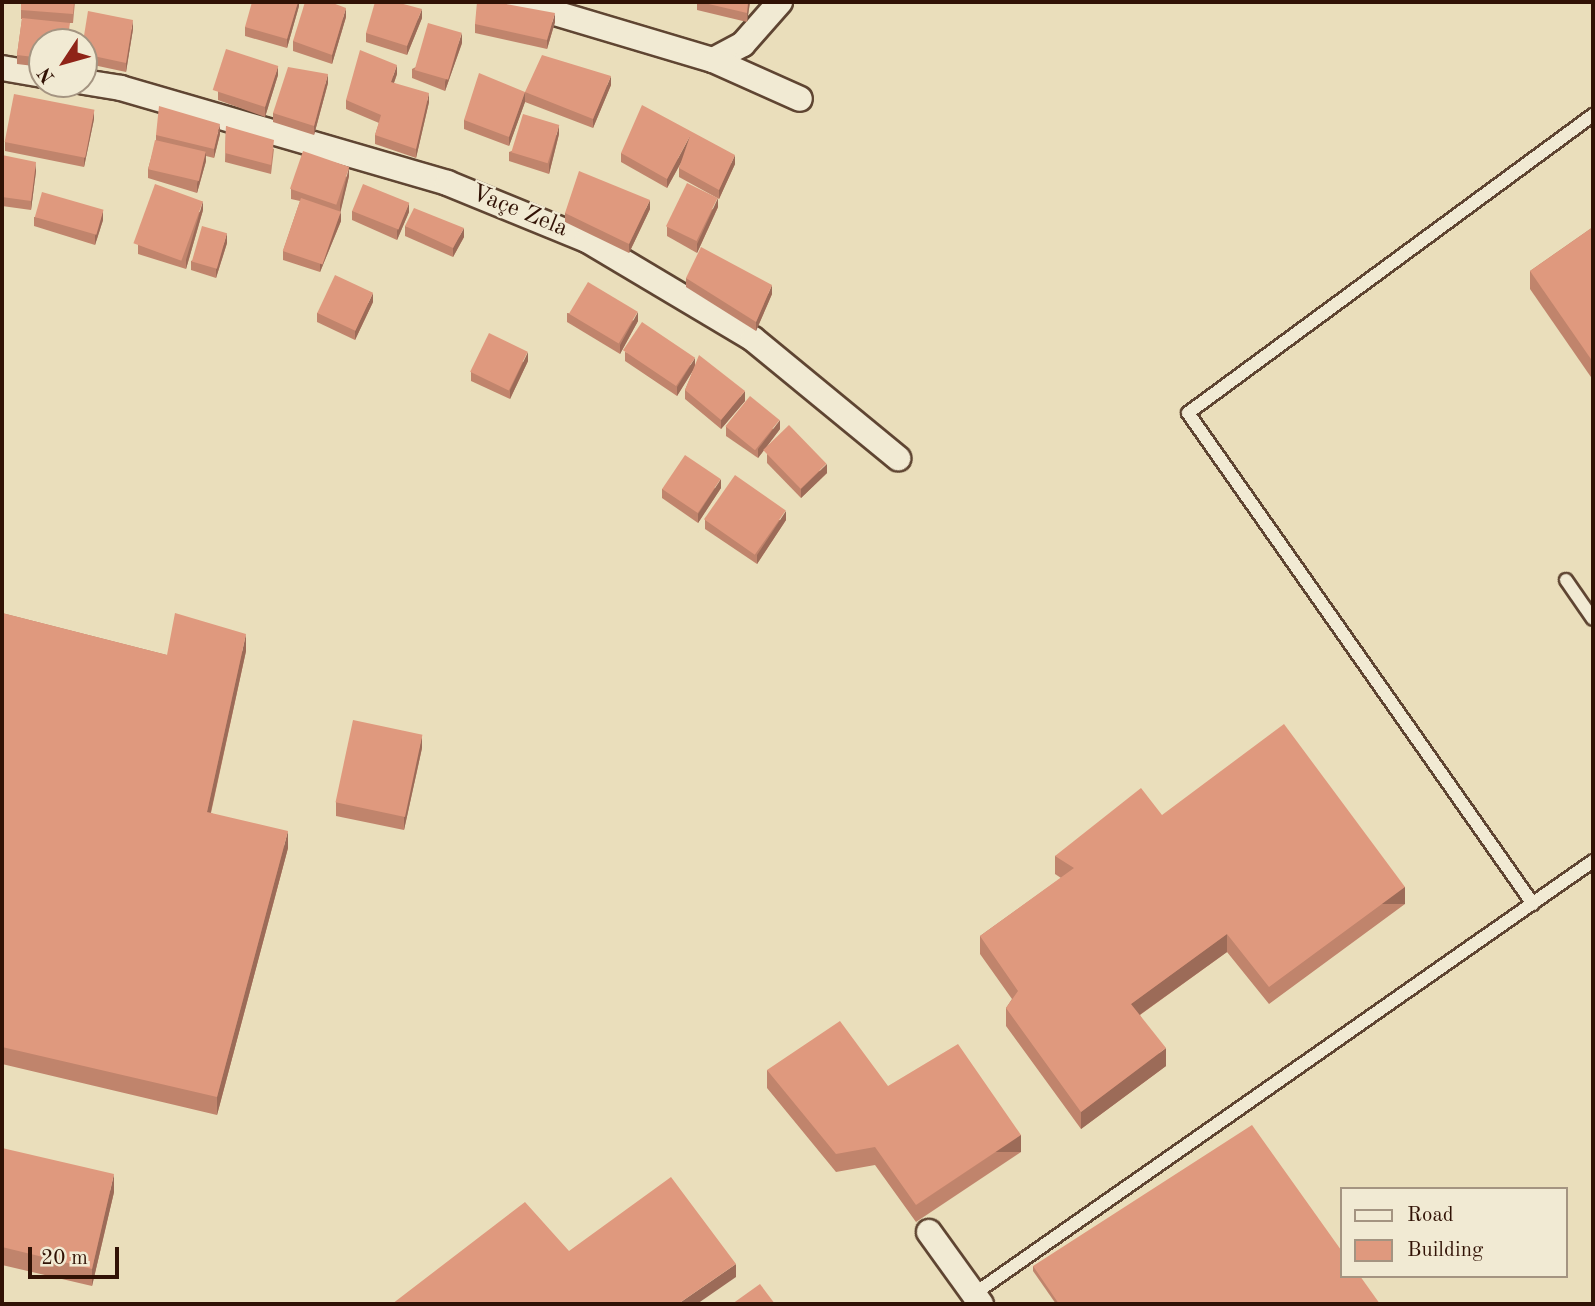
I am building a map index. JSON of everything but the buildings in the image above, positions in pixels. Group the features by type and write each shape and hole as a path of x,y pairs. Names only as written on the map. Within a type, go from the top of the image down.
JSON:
{"street":[{"path":"518,2 713,60 800,99"},
{"path":"713,60 743,44 779,2"},
{"path":"2,68 28,73"},
{"name":"Vaçe Zela","path":"98,84 121,88 447,183 587,240 753,339 898,458"},
{"path":"929,1232 978,1299"}],"lane":[{"path":"1533,904 1188,413 1593,115"},
{"path":"1566,580 1593,619"},
{"path":"978,1299 1593,861"}]}
